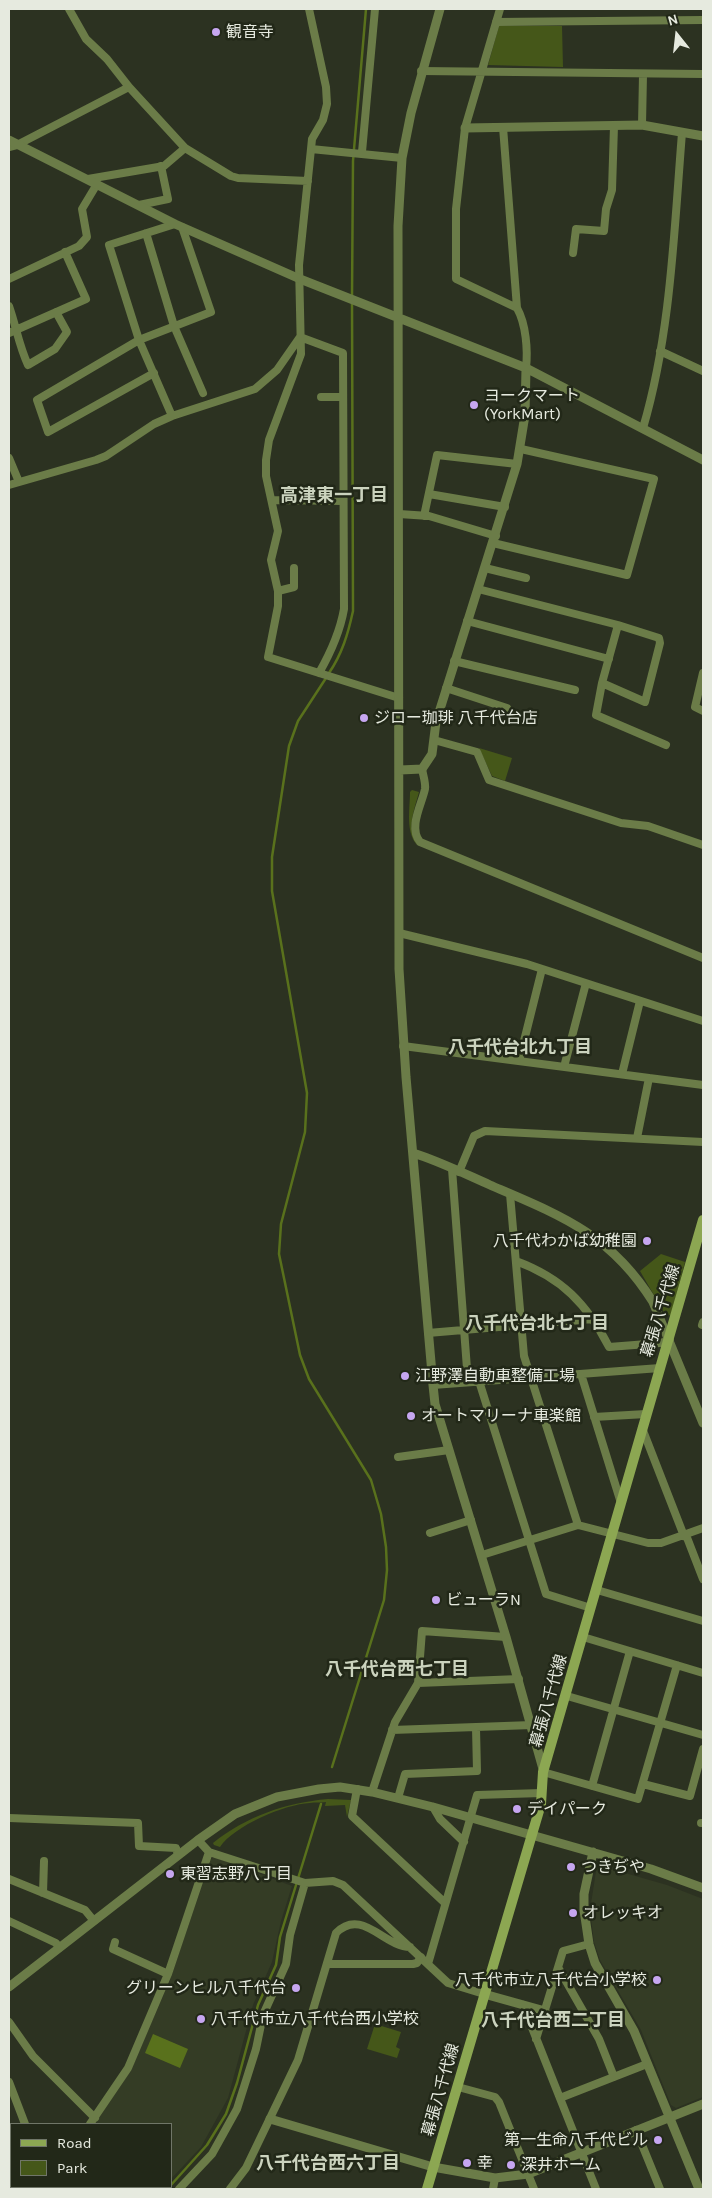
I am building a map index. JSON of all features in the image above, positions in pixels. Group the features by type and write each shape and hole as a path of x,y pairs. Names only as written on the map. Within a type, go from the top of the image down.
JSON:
{"main road":[{"name":"幕張八千代線","path":"427,2189 532,1834 542,1793 544,1772 646,1414 701,1240 703,1220"}],"street":[{"path":"69,9 86,39 107,59 129,87 185,148 231,176 238,178 308,181"},
{"path":"309,9 326,87 327,104 323,120 312,139 299,265 300,354 267,450 266,476 278,530 271,560 278,591 278,606 268,657 399,698"},
{"path":"360,152 375,9"},
{"path":"440,9 421,71 402,158 398,226 399,933 403,1046 435,1404 482,1555 544,1772 638,1799 677,1665"},
{"path":"500,9 465,128 456,209 456,279 517,308"},
{"path":"496,22 703,20"},
{"path":"421,71 703,74"},
{"path":"642,126 643,74"},
{"path":"12,144 129,87"},
{"path":"573,253 576,229 604,232 606,209 612,190 614,126"},
{"path":"465,128 642,126 703,136"},
{"path":"503,127 517,308 528,355 521,449 495,539 454,660 436,722 432,754 422,769 426,786 417,816 416,834 420,842 703,958"},
{"path":"643,428 660,351 671,264 682,132"},
{"path":"12,144 88,179 179,225 300,279 526,368 703,460"},
{"path":"88,179 164,166 185,148"},
{"path":"311,149 360,152 402,158"},
{"path":"139,205 168,199 161,166"},
{"path":"9,279 79,246 87,237 82,209 97,184"},
{"path":"172,416 139,340 110,244 179,225"},
{"path":"154,373 48,432 37,400 139,340 211,312 179,225"},
{"path":"146,233 174,326 203,393"},
{"path":"9,333 86,299 65,252"},
{"path":"9,306 18,330 21,349 28,365 55,349 67,332 56,312"},
{"path":"300,336 343,353 344,609 342,623 321,673"},
{"path":"9,485 106,456 154,424 172,416 255,389 277,370 300,336"},
{"path":"660,351 703,371"},
{"path":"321,397 343,397"},
{"path":"399,514 424,516 495,539 627,575 654,480 521,449"},
{"path":"424,516 437,455 517,464"},
{"path":"9,458 19,482"},
{"path":"429,494 505,507"},
{"path":"272,500 343,501"},
{"path":"278,591 294,587 294,568"},
{"path":"485,568 526,578"},
{"path":"478,589 618,625 659,638 660,643 645,702 602,683"},
{"path":"467,621 609,659"},
{"path":"618,625 602,683 596,715 666,745"},
{"path":"454,660 575,690"},
{"path":"703,673 694,707 703,712"},
{"path":"446,688 507,708"},
{"path":"434,740 477,752 490,780 621,822 648,826 703,845"},
{"path":"400,770 422,769"},
{"path":"399,933 542,969 703,1021"},
{"path":"520,1061 542,969"},
{"path":"564,1067 586,983"},
{"path":"622,1074 640,1001"},
{"path":"403,1046 703,1085"},
{"path":"637,1138 649,1078"},
{"path":"468,1382 456,1170 474,1136 485,1131 703,1142"},
{"path":"413,1153 456,1170 576,1224 596,1237 619,1257 643,1287 670,1340 703,1422"},
{"path":"510,1194 524,1356 578,1525"},
{"path":"516,1261 547,1274 561,1284 575,1297 593,1319 609,1347 660,1343 670,1340"},
{"path":"428,1333 593,1319"},
{"path":"433,1384 660,1368"},
{"path":"581,1374 621,1504"},
{"path":"480,1381 546,1594 591,1608"},
{"path":"594,1417 646,1414"},
{"path":"642,1428 703,1579"},
{"path":"398,1457 449,1450"},
{"path":"430,1533 471,1520"},
{"path":"482,1555 578,1525 648,1543 661,1543 703,1528"},
{"path":"597,1590 703,1621"},
{"path":"372,1792 392,1730 418,1683 422,1631 506,1637"},
{"path":"583,1637 703,1673"},
{"path":"592,1786 630,1651"},
{"path":"418,1683 518,1679"},
{"path":"566,1696 703,1735"},
{"path":"392,1730 532,1725"},
{"path":"398,1798 405,1774 476,1771 476,1728"},
{"path":"643,1784 690,1796 703,1749"},
{"path":"9,1987 178,1855 235,1814 295,1792 331,1788 357,1789 398,1798 651,1868 703,1888"},
{"path":"357,1789 352,1816 445,1903"},
{"path":"428,1964 472,1818 477,1795 542,1793"},
{"path":"433,1807 440,1819 464,1842"},
{"path":"9,1818 138,1823 139,1846 176,1848 178,1855"},
{"path":"198,1840 209,1852 300,1881 334,1881 344,1885 448,1983 545,2011"},
{"path":"9,2022 33,2056 93,2121 128,2068 168,1974 209,1852"},
{"path":"593,1852 584,1894 588,1944 595,1963 634,2031 699,2189"},
{"path":"43,1893 44,1861"},
{"path":"9,1879 84,1910 94,1921"},
{"path":"179,2189 212,2154 237,2109 256,2048 263,2015 286,1964 300,1881"},
{"path":"9,1921 56,1943 59,1948"},
{"path":"230,2189 246,2168 298,2060 336,1933 342,1927 351,1924 367,1927 402,1947 410,1947"},
{"path":"115,1942 113,1950 168,1974"},
{"path":"536,2039 564,1951 588,1944"},
{"path":"327,1964 413,1964 417,1963 421,1957"},
{"path":"559,1969 599,2039 614,2077"},
{"path":"523,2005 596,2189"},
{"path":"560,2098 647,2064"},
{"path":"9,2082 25,2123"},
{"path":"458,2087 495,2097 500,2102 534,2189"},
{"path":"270,2119 433,2167 495,2178 528,2174 703,2104"},
{"path":"636,2130 660,2189"},
{"path":"493,2189 495,2178"}],"shaded area":[{"name":"八千代市立八千代台西小学校","path":"215,1857 292,1886 281,1921 272,1962 253,2005 228,2098 201,2147 172,2178 172,2123 96,2123 131,2070 170,1980 211,1859"},
{"name":"八千代市立八千代台小学校","path":"597,1865 667,1885 703,1899 703,2097 676,2108 671,2105 641,2030 600,1960 594,1942 590,1910"},
{"path":"153,2034 188,2049 180,2068 145,2053"},
{"path":"18,2188 162,2188 161,2189 16,2189"}],"green space":[{"path":"499,26 562,26 563,67 488,65"},
{"path":"479,748 512,758 505,781 492,776"},
{"path":"412,790 419,792 412,820 412,833 418,846 414,841 410,828 410,792"},
{"path":"661,1254 685,1262 671,1315 666,1316 640,1271"},
{"path":"328,1799 351,1800 347,1817 345,1805 325,1806 326,1802 300,1804 274,1812 248,1824 236,1831 220,1847 213,1843 239,1825 267,1812 297,1804"},
{"path":"375,2024 401,2032 396,2047 400,2049 397,2058 367,2049"}],"waterway":[{"path":"352,296 353,161 366,9"},
{"path":"329,673 338,659 344,644 353,611 352,302"},
{"path":"326,678 298,721 289,746 272,857 272,891 307,1093 305,1132 281,1224 279,1254 300,1355 309,1379 371,1480 381,1514 387,1570 384,1600 332,1767"},
{"path":"172,2184 207,2145 226,2114 237,2083 258,2005 276,1965 280,1937 321,1804"}],"place":[{"name":"観音寺","path":"216,32"},
{"name":"ヨークマート (YorkMart)","path":"474,405"},
{"name":"ジロー珈琲 八千代台店","path":"364,718"},
{"name":"八千代わかば幼稚園","path":"647,1241"},
{"name":"江野澤自動車整備工場","path":"405,1376"},
{"name":"オートマリーナ車楽館","path":"411,1416"},
{"name":"ビューラN","path":"436,1600"},
{"name":"デイパーク","path":"517,1809"},
{"name":"つきぢや","path":"571,1867"},
{"name":"東習志野八丁目","path":"170,1874"},
{"name":"オレッキオ","path":"573,1913"},
{"name":"八千代市立八千代台小学校","path":"657,1980"},
{"name":"グリーンヒル八千代台","path":"296,1988"},
{"name":"八千代市立八千代台西小学校","path":"201,2019"},
{"name":"第一生命八千代ビル","path":"658,2140"},
{"name":"幸","path":"467,2163"},
{"name":"深井ホーム","path":"511,2165"}],"district":[{"name":"高津東一丁目","path":"334,496"},
{"name":"八千代台北九丁目","path":"520,1048"},
{"name":"八千代台北七丁目","path":"537,1324"},
{"name":"八千代台西七丁目","path":"397,1670"},
{"name":"八千代台西二丁目","path":"553,2021"},
{"name":"八千代台西六丁目","path":"328,2164"}]}
